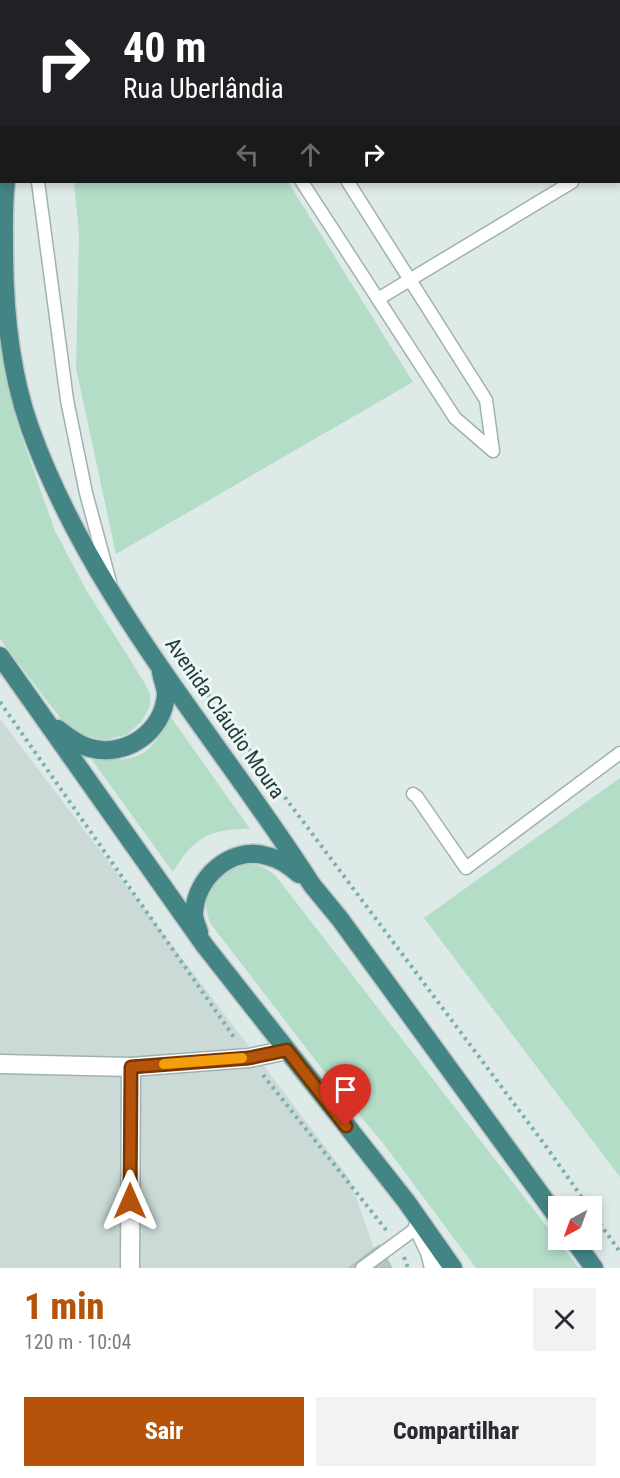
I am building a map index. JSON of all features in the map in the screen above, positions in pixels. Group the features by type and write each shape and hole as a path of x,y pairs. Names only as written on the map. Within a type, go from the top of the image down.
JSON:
{"highway":[{"name":"Avenida Cláudio Moura","path":"6,183 4,284 17,379 30,427 77,533 158,663 312,885 340,919 548,1204"},
{"path":"0,656 205,946 406,1201 420,1225 453,1268"},
{"path":"45,718 70,738 89,748 111,751 132,745 150,732 162,714 166,693 158,663"},
{"path":"205,946 194,916 197,895 207,876 223,862 244,855 265,855 285,862 312,885"},
{"path":"581,1250 594,1268"}],"street":[{"path":"0,1064 131,1067 249,1058 287,1050"},
{"path":"130,1268 131,1067"},
{"path":"420,1225 434,1268"}],"lane":[{"path":"38,183 67,400 86,493 115,597"},
{"path":"303,183 455,418 493,452 486,400 349,183"},
{"path":"378,299 570,183"},
{"path":"413,794 417,796 466,868 620,753"},
{"path":"362,1268 420,1225"}],"path":[{"path":"173,648 545,1144 581,1196"},
{"path":"0,702 249,1058 381,1221 404,1257 408,1268"},
{"path":"602,1226 620,1252"}],"shaded area":[{"path":"0,719 349,1178 381,1268 0,1268"}],"green space":[{"path":"74,183 289,183 413,382 116,554 76,368 79,233"},
{"path":"0,340 20,432 55,531 85,588 150,694 150,706 141,722 126,735 104,740 84,735 64,723 0,639"},
{"path":"170,716 250,829 224,831 204,837 188,851 173,872 87,753 115,759 138,756 156,741"},
{"path":"620,778 620,1177 424,918"},
{"path":"249,863 263,867 275,875 548,1228 548,1250 565,1250 579,1268 476,1268 383,1143 340,1092 210,923 206,900 212,881 218,874 237,865"}],"building":[{"path":"379,1245 392,1268 349,1268"}],"slow traffic":[{"path":"164,1064 242,1058"}],"route":[{"path":"130,1201 131,1067 249,1058 287,1050 346,1126"}]}
